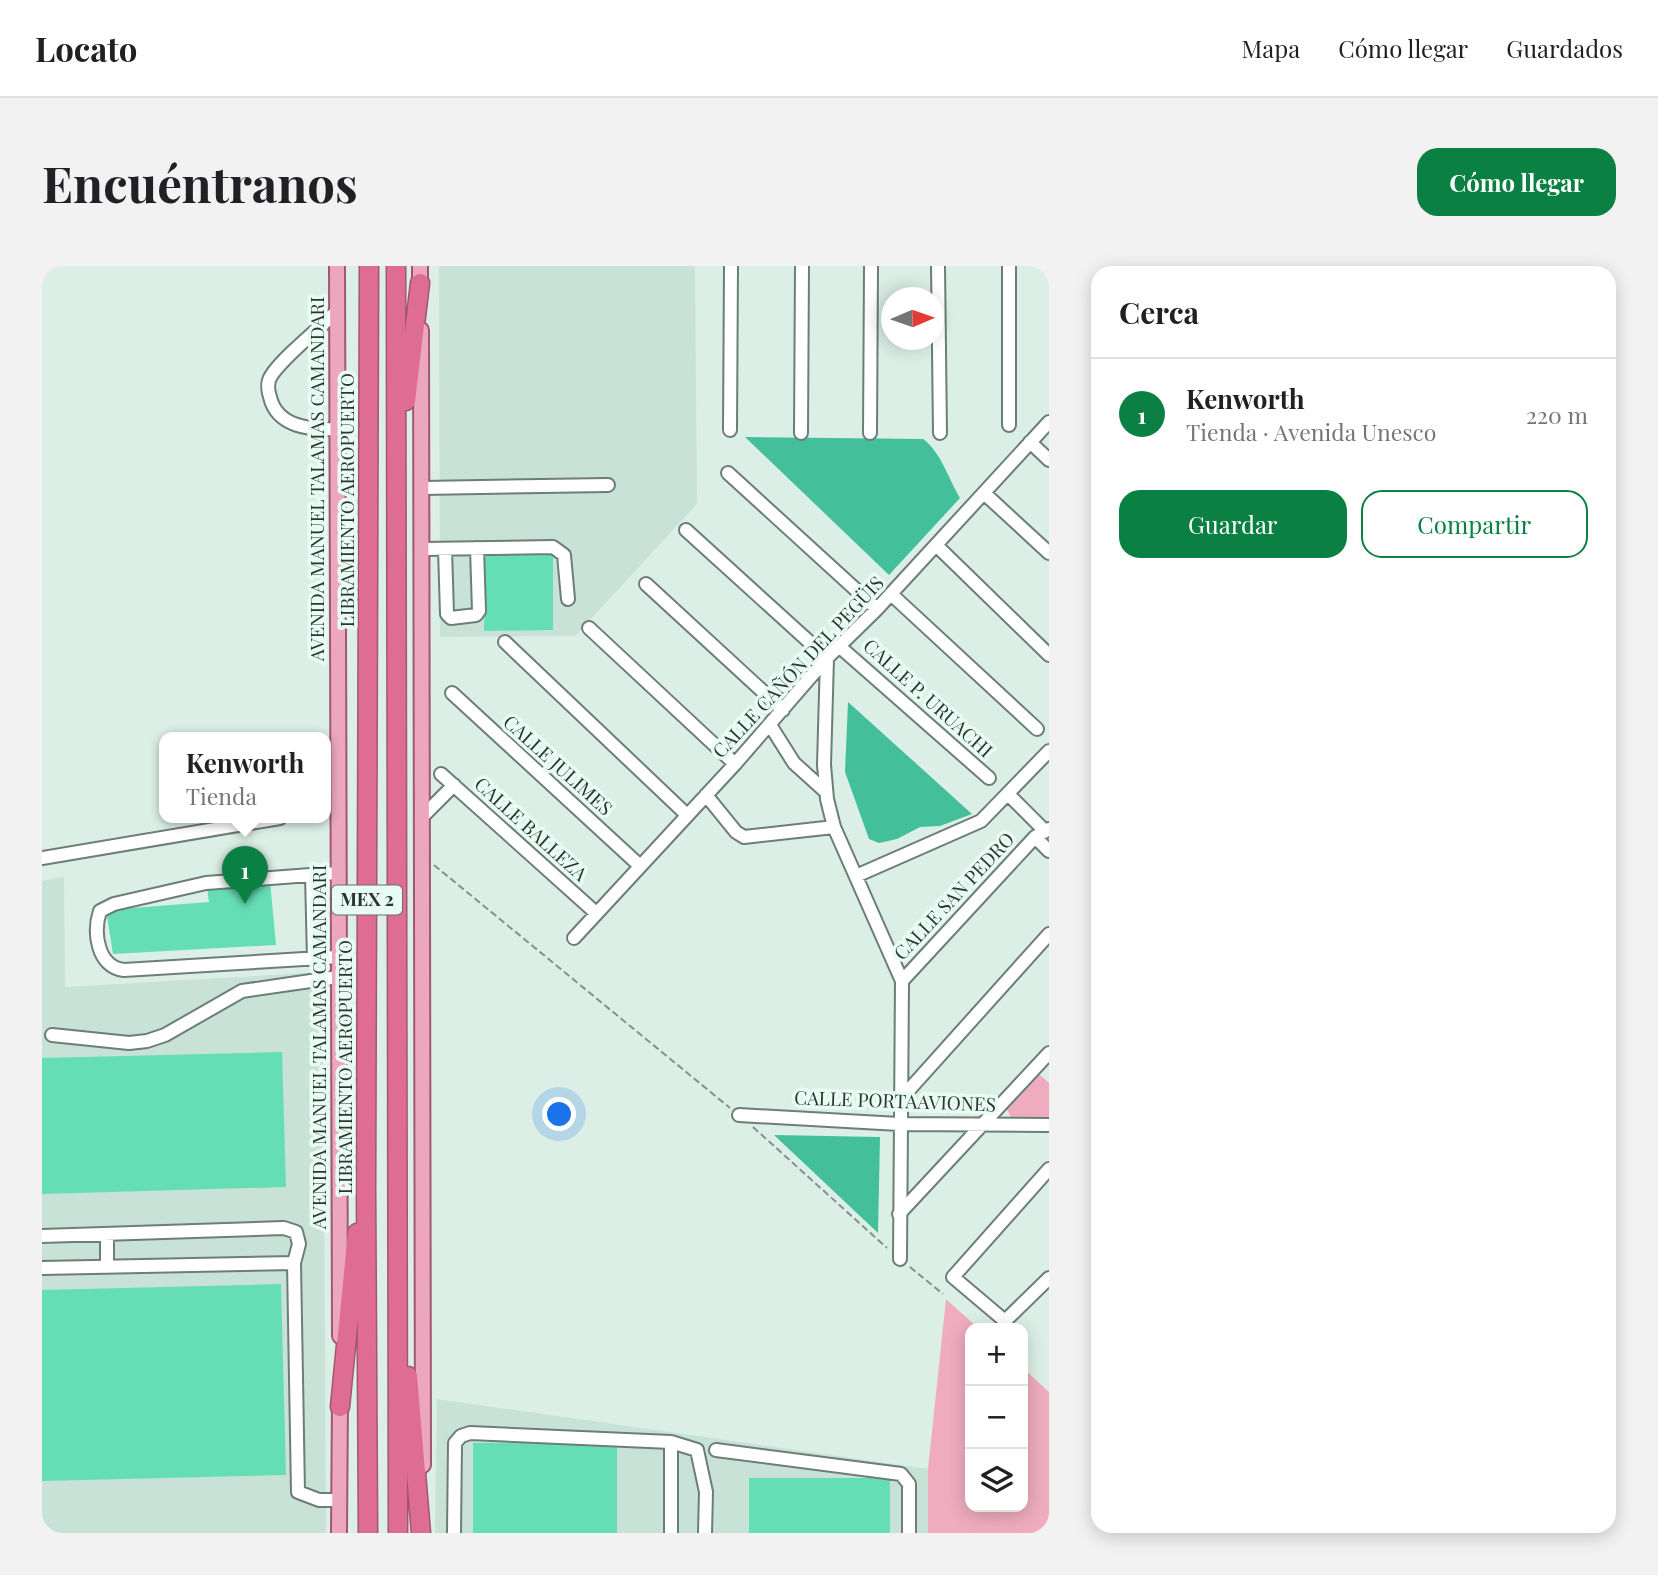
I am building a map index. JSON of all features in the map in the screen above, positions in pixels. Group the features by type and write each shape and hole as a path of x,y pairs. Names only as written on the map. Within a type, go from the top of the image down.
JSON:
{"highway":[{"name":"LIBRAMIENTO AEROPUERTO","path":"368,1533 366,1188 369,266"},
{"name":"MEX 2","path":"396,266 398,1533"},
{"path":"397,477 420,274"},
{"path":"340,1406 353,1260 366,1188"},
{"path":"398,1284 407,1353 422,1533"}],"main road":[{"name":"AVENIDA MANUEL TALAMAS CAMANDARI","path":"337,266 331,810 337,873 339,1533"},
{"path":"420,274 423,488 422,1533"}],"street":[{"path":"730,430 731,266"},
{"path":"801,433 802,266"},
{"path":"870,433 871,266"},
{"path":"938,266 940,433"},
{"path":"1009,266 1009,425"},
{"path":"337,311 271,375 268,393 273,408 281,417 313,430 337,429"},
{"name":"CALLE CAÑÓN DEL PEGÜIS","path":"574,938 735,764 827,658 937,546 1049,422"},
{"path":"1030,442 1049,460"},
{"path":"728,473 877,609"},
{"path":"423,488 608,485"},
{"path":"985,494 1049,553"},
{"path":"686,530 827,658 825,791 834,827 902,981 899,1101 900,1259"},
{"path":"423,549 546,546 560,550 566,565 568,599"},
{"path":"937,546 1049,655"},
{"path":"445,549 447,614 451,618 463,618 476,615 479,611 477,548"},
{"path":"646,584 783,710"},
{"path":"891,594 1037,729"},
{"path":"589,628 735,764"},
{"path":"505,642 687,815"},
{"name":"CALLE P. URUACHI","path":"840,647 989,778"},
{"name":"CALLE JULIMES","path":"452,693 639,865"},
{"path":"770,724 794,763 825,791"},
{"path":"856,876 981,821 1049,751"},
{"name":"CALLE BALLEZA","path":"441,774 596,913"},
{"path":"423,816 454,785"},
{"path":"1008,794 1043,833 1049,851"},
{"path":"706,795 736,832 744,836 834,827"},
{"path":"42,858 250,823"},
{"name":"CALLE SAN PEDRO","path":"902,981 1043,833"},
{"path":"337,873 195,885 114,904 100,911 98,938 100,952 109,965 124,971 337,957"},
{"path":"312,875 314,959"},
{"path":"899,1101 1049,934"},
{"path":"52,1035 129,1043 148,1041 165,1035 242,991 338,977"},
{"path":"899,1214 1049,1053"},
{"name":"CALLE PORTAAVIONES","path":"739,1115 899,1124 1049,1125"},
{"path":"1049,1169 953,1277 1003,1320 1010,1319 1049,1278"},
{"path":"42,1236 284,1228 296,1232 299,1244 294,1263 298,1492 318,1500 340,1500"},
{"path":"107,1234 107,1267"},
{"path":"42,1268 294,1263"},
{"path":"454,1533 455,1443 461,1436 470,1433 671,1442 690,1446 697,1450 700,1458 706,1492 705,1533"},
{"path":"671,1442 671,1533"},
{"path":"716,1450 901,1474 909,1484 909,1533"}],"path":[{"path":"423,855 739,1115 943,1294"}],"shaded area":[{"path":"439,266 695,266 697,504 575,636 440,637"},
{"path":"745,437 923,439 939,458 960,498 889,575"},
{"path":"848,702 972,814 940,826 920,827 897,839 879,843 869,839 845,772"},
{"path":"64,877 65,987 323,972 326,1533 42,1533 42,881"},
{"path":"1039,1074 1049,1083 1049,1118 1011,1117 1006,1108"},
{"path":"774,1135 880,1137 878,1233"},
{"path":"946,1299 972,1323 965,1323 965,1512 1028,1512 1028,1373 1049,1392 1049,1533 928,1533 928,1469"},
{"path":"437,1399 928,1469 928,1533 435,1533"}],"building":[{"path":"553,551 553,630 484,631 485,552"},
{"path":"270,881 276,945 113,954 106,910 209,902 207,888"},
{"path":"282,1052 286,1187 42,1194 42,1058"},
{"path":"281,1284 286,1475 42,1481 42,1290"},
{"path":"617,1442 617,1533 473,1533 473,1443"},
{"path":"749,1478 890,1478 890,1533 749,1533"}],"place":[{"name":"Kenworth","path":"245,904"}]}
